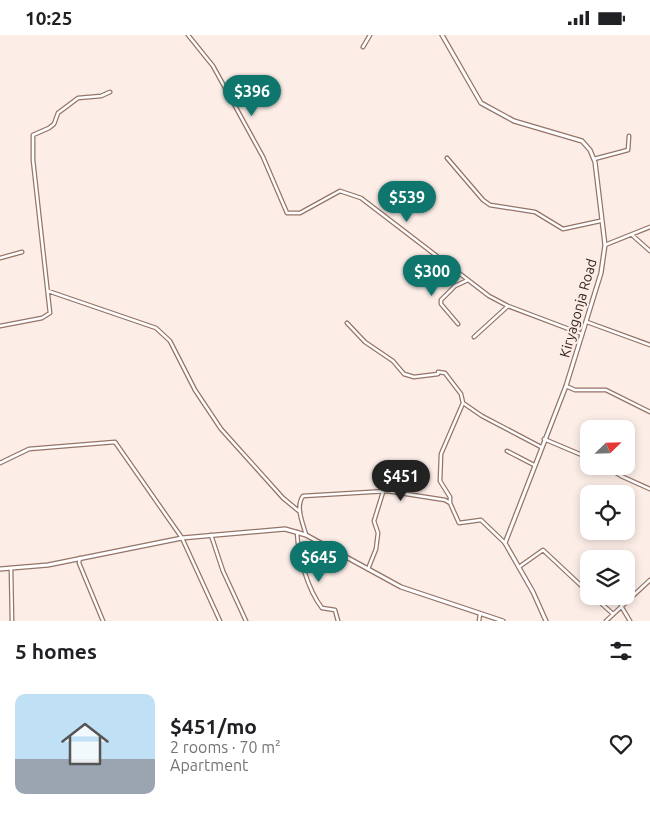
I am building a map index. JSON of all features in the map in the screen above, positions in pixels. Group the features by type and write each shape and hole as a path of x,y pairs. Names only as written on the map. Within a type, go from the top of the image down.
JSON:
{"street":[{"path":"188,35 206,57 225,87 263,157 287,213 300,213 340,191 361,198 492,298 583,335"},
{"path":"363,47 370,35"},
{"path":"442,35 481,103 514,121 582,141 590,150 594,159 628,150 629,136"},
{"path":"0,326 50,315 33,159 33,135 49,128 54,123 58,113 78,98 101,96 110,92"},
{"path":"447,158 483,201 490,205 535,212 563,229 600,221"},
{"name":"Kiryagonja Road","path":"505,543 566,386 601,273 605,245 600,221 594,159"},
{"path":"605,245 650,227"},
{"path":"632,235 650,251"},
{"path":"0,258 22,252"},
{"path":"458,325 441,304 440,300 455,286 468,280"},
{"path":"48,291 156,328 166,335 195,390 221,429 283,499 300,512"},
{"path":"474,337 508,306"},
{"path":"587,322 650,345"},
{"path":"348,323 365,342 393,361 404,374 414,377 445,373"},
{"path":"438,372 445,373 461,394 463,403 441,454 440,481 450,497 450,503 459,523 482,520 505,543 533,592 546,621"},
{"path":"566,386 575,390 606,390 650,412"},
{"path":"463,403 482,416 541,447"},
{"path":"544,439 580,453"},
{"path":"0,463 19,456 29,449 115,442 182,538 220,621"},
{"path":"507,451 534,465"},
{"path":"619,475 650,489"},
{"path":"368,569 376,549 378,533 374,521 383,492"},
{"path":"306,535 300,512 301,499 307,495 383,492 445,500 450,503"},
{"path":"0,569 48,565 182,538 285,529 306,535 401,587 503,621"},
{"path":"297,532 298,543 312,590 322,608 335,610 338,621"},
{"path":"211,535 223,571 246,621"},
{"path":"518,567 543,550 580,585"},
{"path":"80,558 80,565 103,621"},
{"path":"11,568 12,621"},
{"path":"606,621 650,579"},
{"path":"603,605 613,614"},
{"path":"621,607 630,621"},
{"path":"478,621 480,614"}]}
